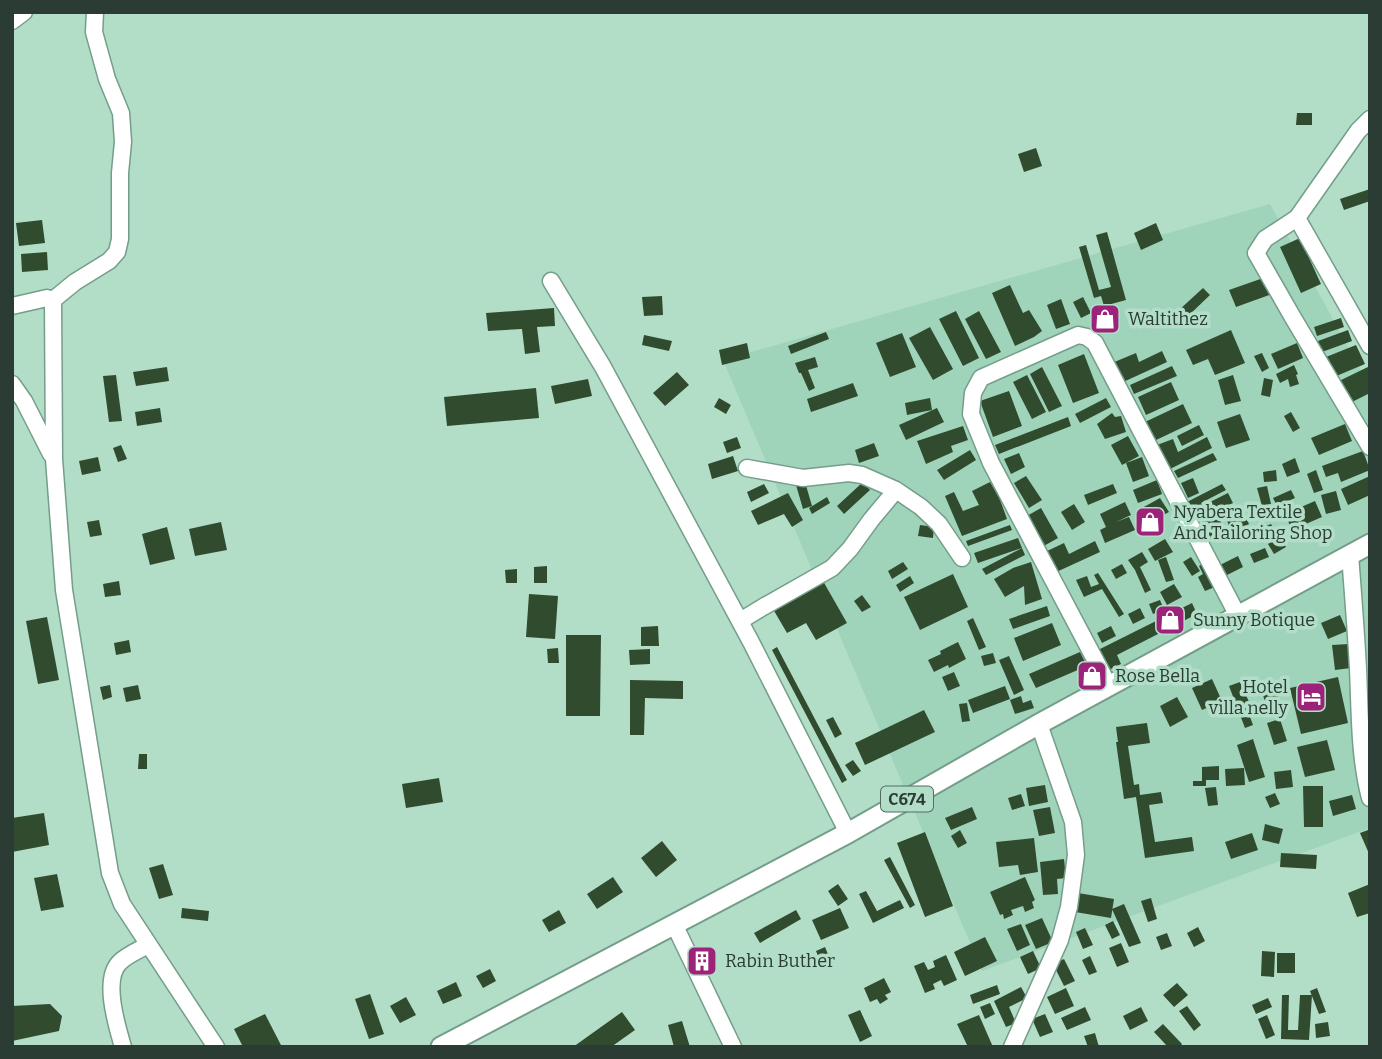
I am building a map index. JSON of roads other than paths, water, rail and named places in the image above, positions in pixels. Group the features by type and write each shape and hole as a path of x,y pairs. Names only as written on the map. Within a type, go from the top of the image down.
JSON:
{"main road":[{"name":"C674","path":"441,1047 848,832 1039,724 1370,544"}],"street":[{"path":"12,21 24,12"},
{"path":"53,300 75,282 109,261 117,252 120,239 123,142 121,113 107,79 94,32 95,12"},
{"path":"1370,119 1358,131 1297,218 1265,239 1256,253 1370,447"},
{"path":"1297,218 1370,346"},
{"path":"551,281 603,367 740,621 848,832"},
{"path":"12,306 47,298 53,300"},
{"path":"53,300 54,459 64,590 110,873 122,904 216,1047"},
{"path":"1109,686 991,463 981,439 971,414 972,393 981,378 1078,335 1095,343 1238,616"},
{"path":"12,384 24,401 54,459"},
{"path":"747,468 803,478 849,473 862,475 896,490 921,507 939,524 962,558"},
{"path":"740,621 832,568 896,490"},
{"path":"1350,555 1365,743 1363,768 1370,798"},
{"path":"1012,1047 1060,940 1069,907 1076,855 1073,822 1039,724"},
{"path":"674,924 733,1047"},
{"path":"122,1047 111,986 114,970 120,961 148,945"}],"place":[{"name":"Waltithez","path":"1105,319"},
{"name":"Nyabera Textile And Tailoring Shop","path":"1150,522"},
{"name":"Sunny Botique","path":"1170,620"},
{"name":"Rose Bella","path":"1092,676"},
{"name":"Hotel villa nelly","path":"1311,697"},
{"name":"Rabin Buther","path":"702,961"}]}
